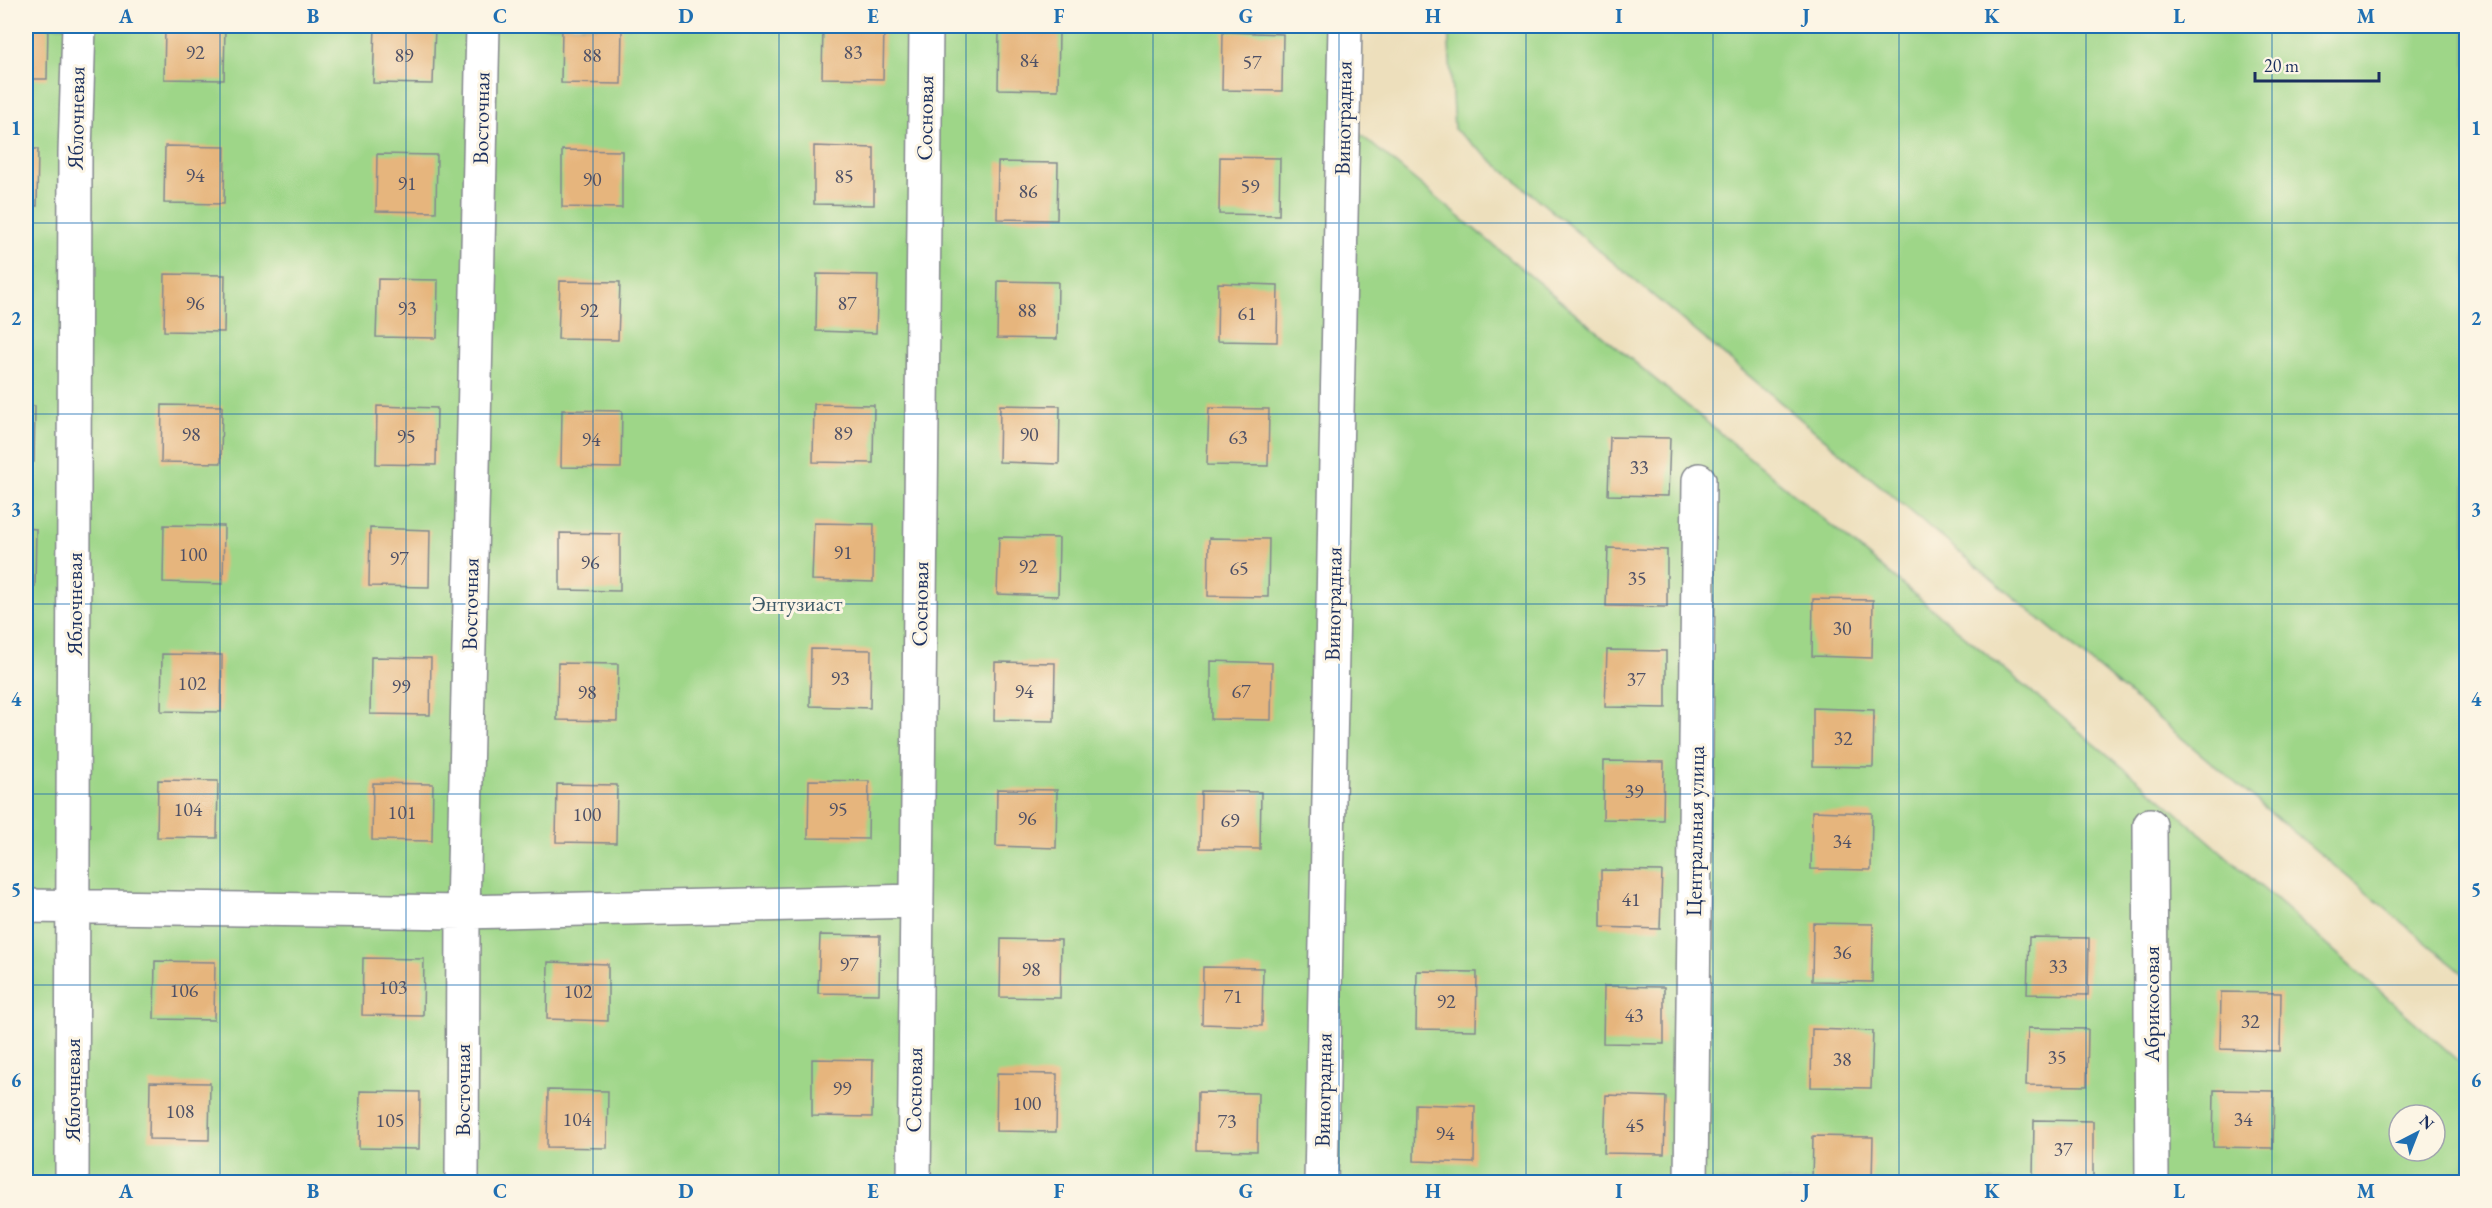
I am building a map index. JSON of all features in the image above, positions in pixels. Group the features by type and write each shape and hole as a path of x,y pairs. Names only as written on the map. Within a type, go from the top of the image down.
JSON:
{"street":[{"name":"Яблочневая","path":"72,1182 75,153 79,26"},
{"name":"Восточная","path":"462,1182 463,912 483,26"},
{"name":"Сосновая","path":"914,1182 926,26"},
{"name":"Виноградная","path":"1321,1182 1345,26"},
{"name":"Центральная улица","path":"1690,1182 1699,480"},
{"name":"Абрикосовая","path":"2150,825 2152,1182"},
{"path":"26,906 463,912 916,901"}],"green space":[{"name":"Энтузиаст","path":"26,26 1339,26 1338,116 2167,804 2466,1067 2466,1182 26,1182"},
{"path":"1448,26 2466,26 2466,976 1454,129"}],"building":[{"path":"26,26 48,26 47,79 26,79"},
{"path":"165,26 225,26 224,80 164,79"},
{"path":"375,26 435,26 433,84 373,83"},
{"path":"562,26 622,27 621,84 561,83"},
{"path":"823,26 884,26 883,79 822,78"},
{"path":"999,31 1059,32 1058,90 998,89"},
{"path":"1223,32 1283,34 1282,91 1222,90"},
{"path":"165,146 225,147 224,204 164,203"},
{"path":"814,146 874,148 874,205 814,204"},
{"path":"26,149 38,149 37,206 26,206"},
{"path":"562,150 622,151 622,208 562,207"},
{"path":"377,154 437,155 436,212 376,211"},
{"path":"1220,157 1280,158 1279,215 1219,214"},
{"path":"998,162 1058,163 1057,220 997,219"},
{"path":"165,274 225,275 224,332 164,331"},
{"path":"817,274 878,275 876,333 816,331"},
{"path":"26,279 33,279 32,336 26,336"},
{"path":"378,279 438,280 437,338 376,337"},
{"path":"560,281 620,282 618,340 558,339"},
{"path":"998,281 1058,282 1057,339 997,338"},
{"path":"1218,283 1278,285 1277,342 1217,341"},
{"path":"814,404 874,405 873,463 813,462"},
{"path":"26,405 35,406 34,462 26,462"},
{"path":"162,405 222,406 221,463 161,462"},
{"path":"1000,405 1060,406 1059,464 999,462"},
{"path":"377,406 437,408 436,465 376,464"},
{"path":"1209,408 1269,409 1268,466 1207,465"},
{"path":"562,410 622,411 621,468 561,467"},
{"path":"1610,437 1670,438 1668,496 1608,495"},
{"path":"814,523 874,524 873,582 812,580"},
{"path":"164,525 224,526 223,584 163,582"},
{"path":"26,528 36,529 35,586 26,586"},
{"path":"370,528 430,530 429,587 369,586"},
{"path":"560,533 620,534 620,591 560,590"},
{"path":"999,537 1059,538 1058,596 997,594"},
{"path":"1209,538 1269,539 1268,597 1208,596"},
{"path":"1608,548 1667,550 1667,607 1606,606"},
{"path":"1813,599 1873,600 1872,658 1812,656"},
{"path":"811,649 871,650 870,708 810,706"},
{"path":"1607,650 1666,651 1666,708 1605,707"},
{"path":"26,654 30,654 29,712 26,712"},
{"path":"162,654 222,655 221,712 161,711"},
{"path":"371,657 431,658 430,715 370,714"},
{"path":"1211,661 1272,663 1271,720 1211,719"},
{"path":"995,662 1055,663 1054,721 994,720"},
{"path":"558,663 618,664 617,721 557,720"},
{"path":"1813,708 1874,710 1873,767 1813,766"},
{"path":"1604,761 1664,762 1663,820 1603,819"},
{"path":"26,778 30,778 28,835 26,835"},
{"path":"158,780 218,781 217,838 157,837"},
{"path":"809,780 869,781 868,839 808,838"},
{"path":"373,783 433,784 432,841 372,840"},
{"path":"557,784 617,785 616,843 556,842"},
{"path":"997,789 1057,790 1056,848 996,846"},
{"path":"1201,791 1261,792 1260,849 1200,848"},
{"path":"1812,811 1872,813 1871,870 1811,869"},
{"path":"1601,870 1662,871 1660,929 1601,927"},
{"path":"1813,923 1873,924 1872,982 1812,981"},
{"path":"820,935 880,936 879,994 818,993"},
{"path":"2029,937 2089,938 2088,995 2027,994"},
{"path":"1001,939 1061,940 1060,998 1000,997"},
{"path":"363,958 424,959 423,1016 362,1015"},
{"path":"155,961 215,962 214,1020 154,1019"},
{"path":"548,962 608,964 608,1021 547,1019"},
{"path":"1203,967 1263,968 1262,1026 1202,1024"},
{"path":"1417,971 1477,972 1476,1030 1416,1029"},
{"path":"1604,986 1664,987 1664,1044 1603,1043"},
{"path":"2221,992 2281,993 2280,1051 2220,1049"},
{"path":"2028,1028 2088,1029 2087,1086 2026,1085"},
{"path":"1812,1029 1873,1031 1871,1088 1811,1087"},
{"path":"812,1059 873,1060 872,1117 812,1116"},
{"path":"997,1073 1057,1074 1056,1132 996,1131"},
{"path":"150,1082 210,1083 209,1140 149,1139"},
{"path":"548,1090 608,1091 607,1148 547,1147"},
{"path":"2214,1090 2274,1091 2273,1148 2213,1147"},
{"path":"360,1091 420,1092 419,1149 359,1148"},
{"path":"1198,1092 1258,1093 1257,1151 1197,1150"},
{"path":"1606,1095 1666,1097 1664,1154 1604,1153"},
{"path":"1415,1104 1475,1106 1474,1163 1414,1161"},
{"path":"2034,1120 2093,1121 2093,1179 2033,1178"},
{"path":"1813,1136 1873,1137 1872,1182 1812,1182"}]}
